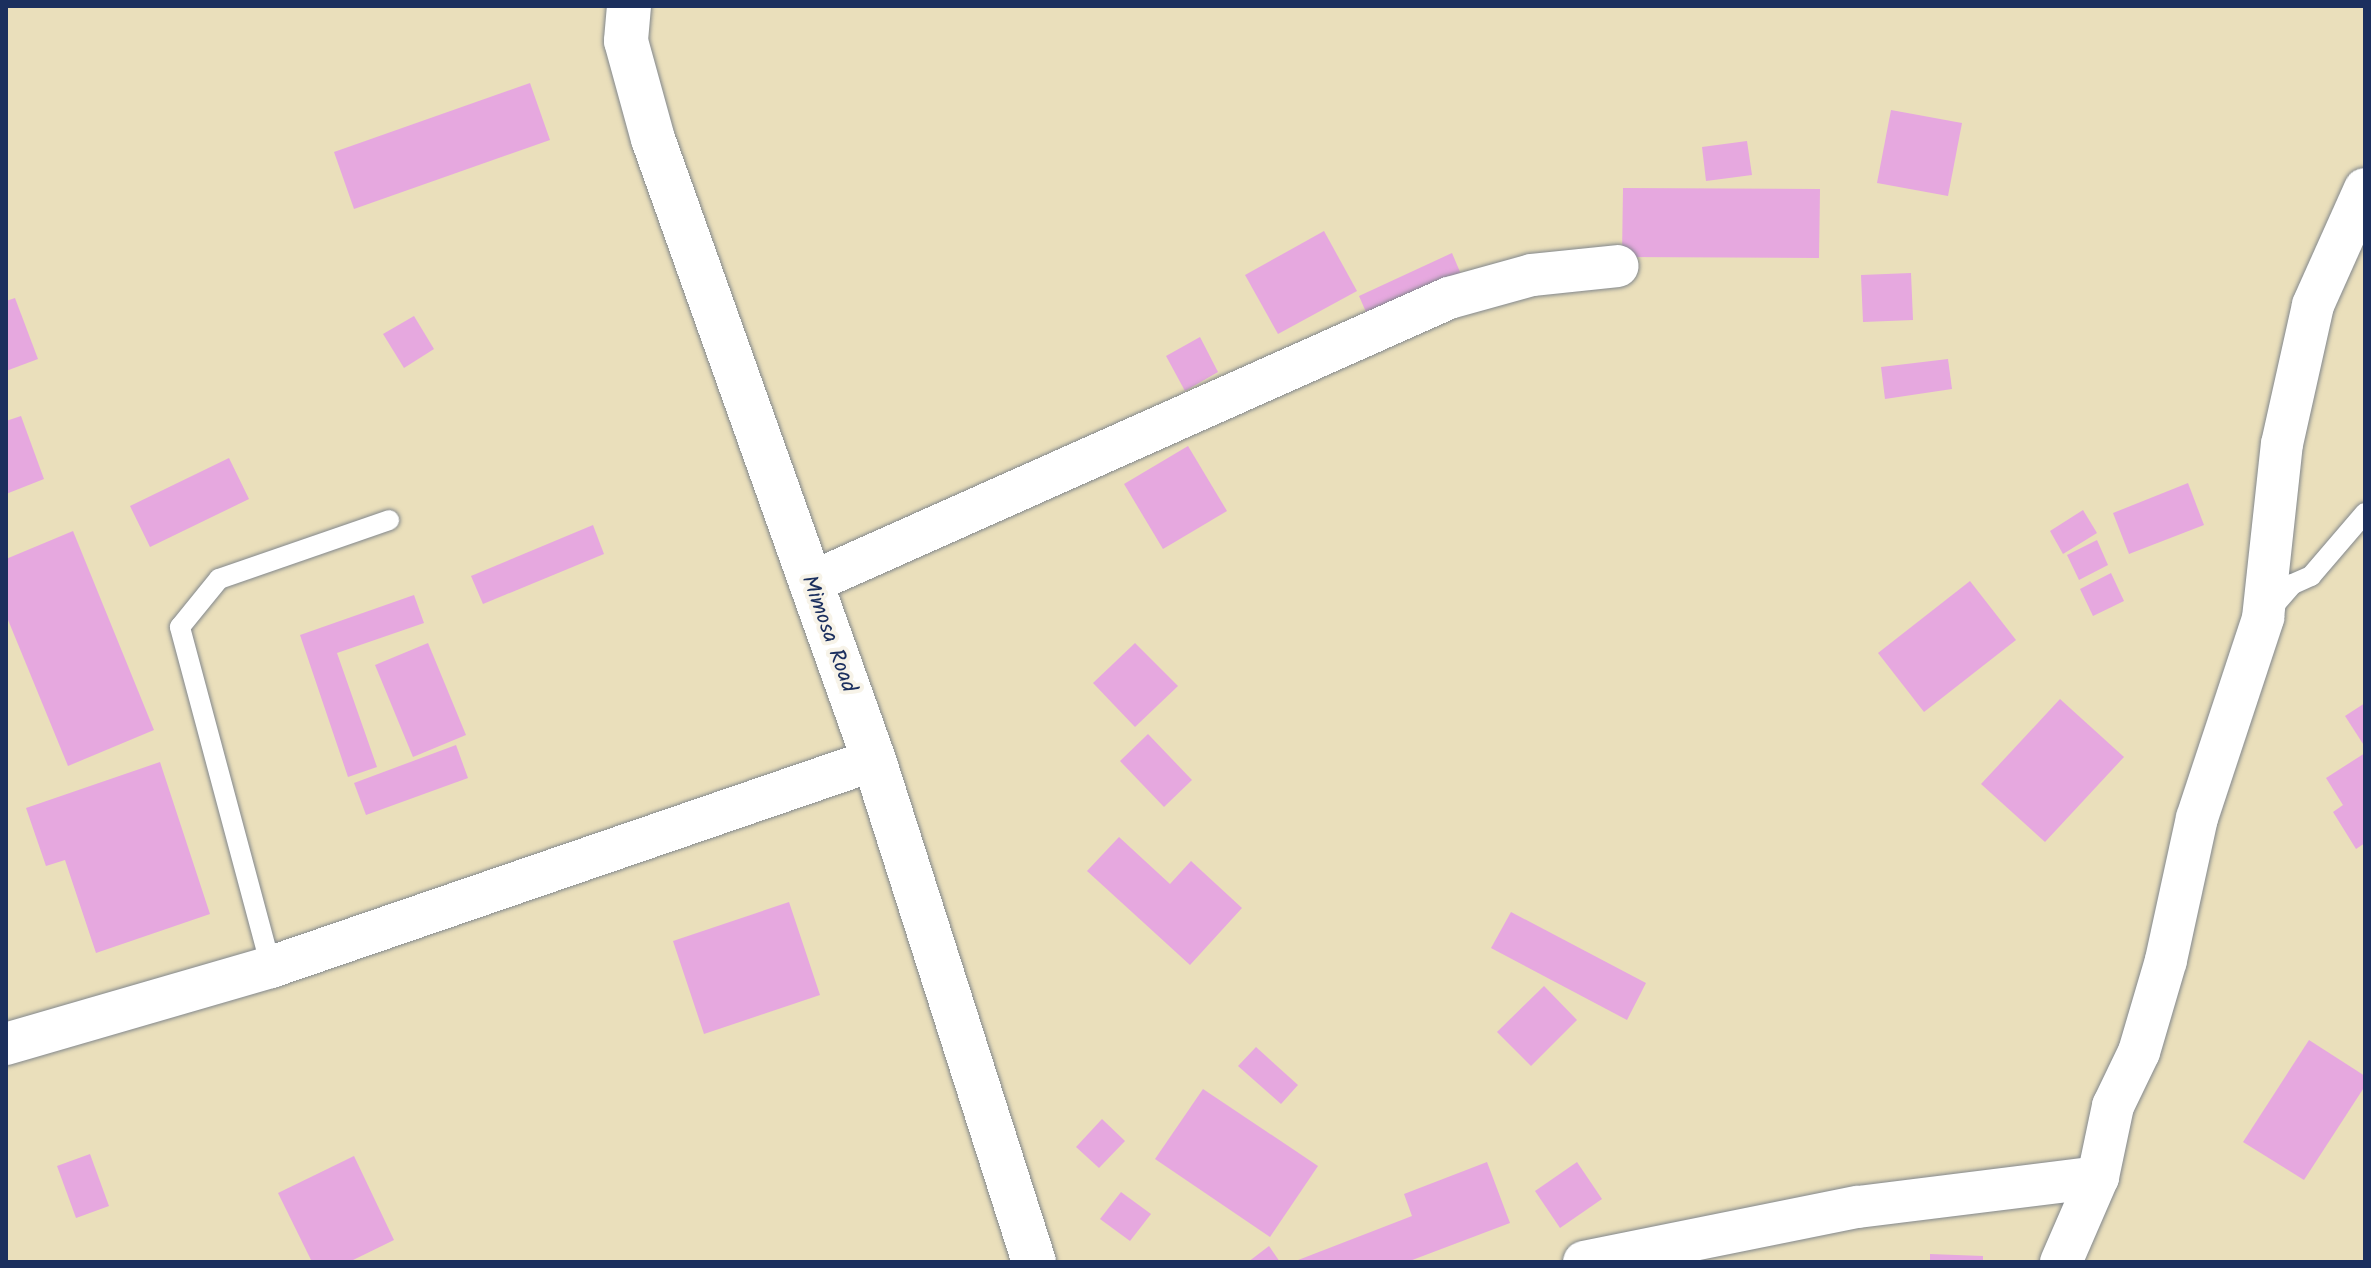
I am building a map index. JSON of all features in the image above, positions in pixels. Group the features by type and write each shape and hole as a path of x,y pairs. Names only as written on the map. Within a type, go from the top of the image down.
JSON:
{"street":[{"name":"Mimosa Road","path":"629,6 626,41 653,139 874,760 1034,1262"},
{"path":"2061,1262 2098,1177 2113,1106 2139,1052 2166,960 2197,818 2263,618 2282,444 2313,305 2365,189"},
{"path":"810,583 1449,298 1532,275 1618,266"},
{"path":"6,1044 271,967 874,760"},
{"path":"1584,1262 1858,1207 2098,1177"}],"lane":[{"path":"2263,618 2365,513"},
{"path":"271,967 180,627 219,579 389,520"}],"building":[{"path":"530,83 550,140 354,209 334,152"},
{"path":"1891,110 1962,123 1948,196 1877,183"},
{"path":"1747,141 1752,175 1706,181 1702,147"},
{"path":"1623,188 1820,189 1819,258 1622,257"},
{"path":"1324,231 1357,291 1278,334 1245,275"},
{"path":"1452,253 1463,279 1370,321 1359,296"},
{"path":"1911,273 1913,320 1863,322 1861,275"},
{"path":"15,298 38,359 6,371 6,301"},
{"path":"414,316 434,349 404,368 383,334"},
{"path":"1200,337 1218,372 1185,391 1166,356"},
{"path":"1948,359 1952,389 1885,399 1881,367"},
{"path":"21,416 44,479 6,494 6,421"},
{"path":"1188,446 1227,511 1163,549 1124,484"},
{"path":"229,458 249,499 150,547 130,506"},
{"path":"2188,483 2204,525 2129,554 2113,513"},
{"path":"2083,510 2097,533 2063,554 2050,531"},
{"path":"593,525 604,554 483,604 471,576"},
{"path":"73,531 154,730 68,766 6,615 6,559"},
{"path":"2097,540 2108,565 2079,580 2067,555"},
{"path":"2111,573 2124,601 2093,616 2080,589"},
{"path":"1970,581 2016,640 1924,712 1878,653"},
{"path":"414,595 424,623 337,653 377,767 348,777 300,635"},
{"path":"428,643 466,735 413,757 375,665"},
{"path":"1135,643 1178,686 1135,727 1093,683"},
{"path":"2060,699 2124,757 2045,842 1981,784"},
{"path":"2365,703 2365,747 2345,716"},
{"path":"1148,734 1192,780 1164,807 1120,761"},
{"path":"456,745 468,778 366,815 354,783"},
{"path":"2365,753 2365,843 2356,849 2333,812 2343,805 2326,778"},
{"path":"160,762 210,914 96,953 65,860 46,866 26,808"},
{"path":"1119,837 1170,884 1191,861 1242,908 1190,965 1087,871"},
{"path":"789,902 820,995 704,1034 673,941"},
{"path":"1511,912 1646,983 1627,1020 1491,948"},
{"path":"1544,986 1577,1020 1531,1066 1497,1032"},
{"path":"2309,1040 2365,1076 2365,1086 2304,1180 2243,1142"},
{"path":"1256,1047 1298,1085 1281,1104 1238,1066"},
{"path":"1203,1089 1318,1166 1270,1237 1155,1159"},
{"path":"1102,1119 1125,1141 1099,1168 1076,1147"},
{"path":"90,1154 109,1206 76,1218 57,1166"},
{"path":"354,1156 394,1240 349,1262 312,1262 278,1193"},
{"path":"1487,1162 1510,1223 1407,1262 1293,1262 1412,1216 1404,1194"},
{"path":"1577,1162 1602,1199 1560,1228 1535,1191"},
{"path":"1121,1192 1151,1214 1130,1241 1100,1219"},
{"path":"1269,1246 1280,1262 1248,1262"},
{"path":"1930,1254 1983,1256 1983,1262 1930,1262"}]}
